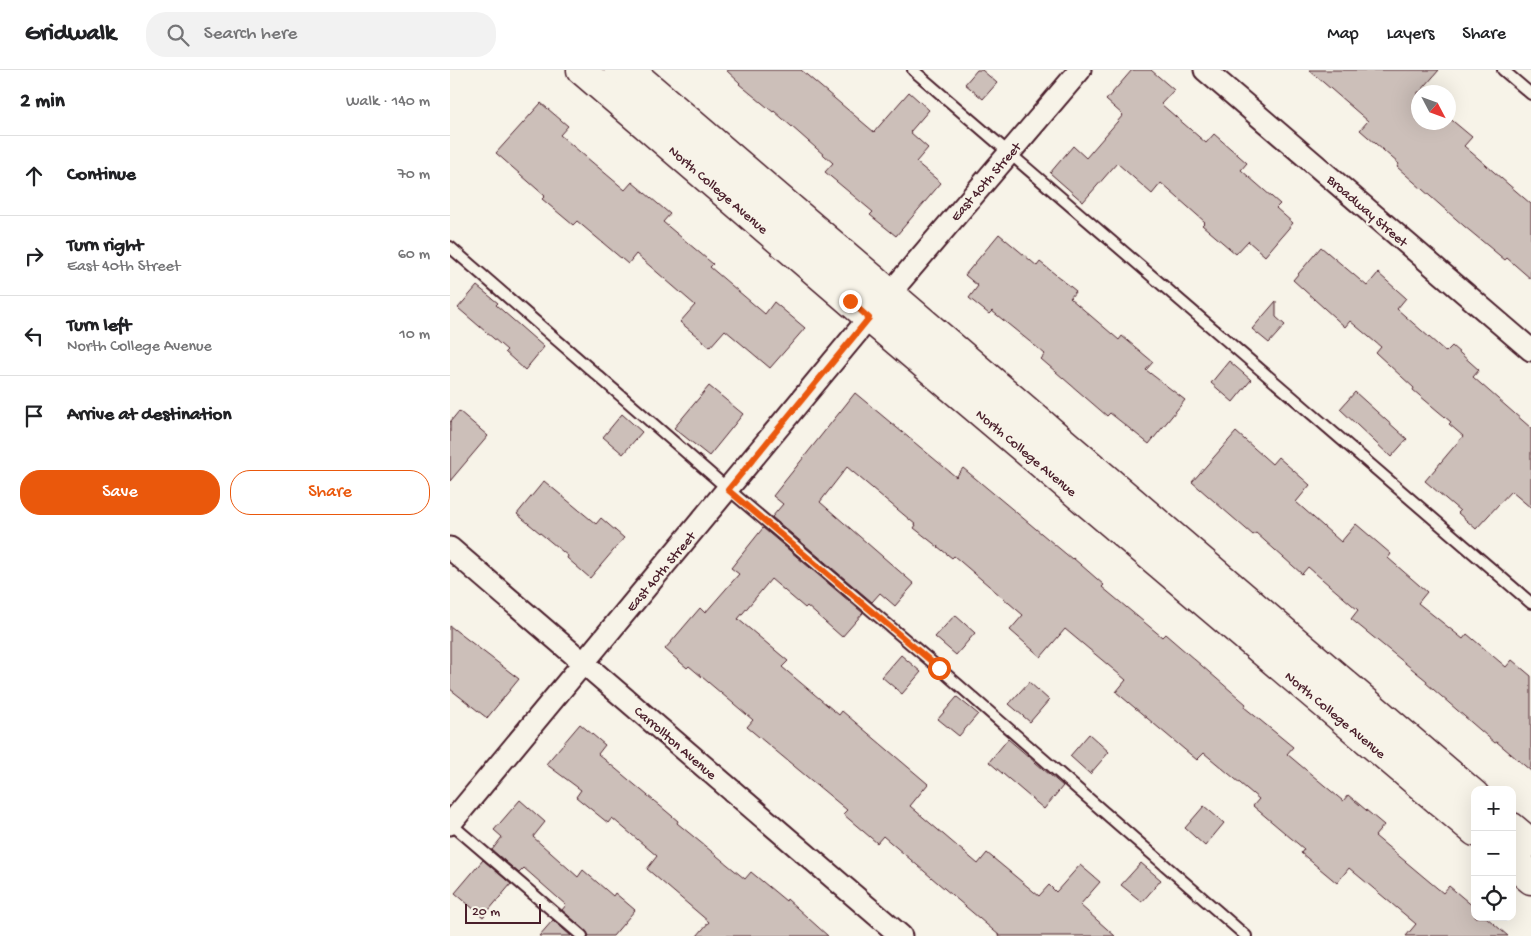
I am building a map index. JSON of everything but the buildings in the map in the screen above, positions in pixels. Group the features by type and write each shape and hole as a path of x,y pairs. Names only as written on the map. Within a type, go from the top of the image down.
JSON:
{"main road":[{"name":"North College Avenue","path":"581,70 869,318 1474,831"},
{"name":"North College Avenue","path":"630,70 1471,792"},
{"path":"1516,830 1531,843"},
{"path":"1516,867 1531,880"}],"street":[{"name":"East 40th Street","path":"890,293 1080,70"},
{"name":"Broadway Street","path":"1205,70 1531,350"},
{"name":"East 40th Street","path":"450,823 869,318"},
{"name":"Carrollton Avenue","path":"450,548 901,936"}],"lane":[{"name":"North College Avenue","path":"609,70 873,300 1471,811"},
{"path":"913,70 1531,603"},
{"path":"1503,70 1531,94"},
{"path":"450,247 728,490 939,668 1246,936"},
{"path":"450,823 582,936"},
{"path":"1516,849 1531,862"}],"route":[{"path":"850,301 869,318 728,490 939,668"}]}
